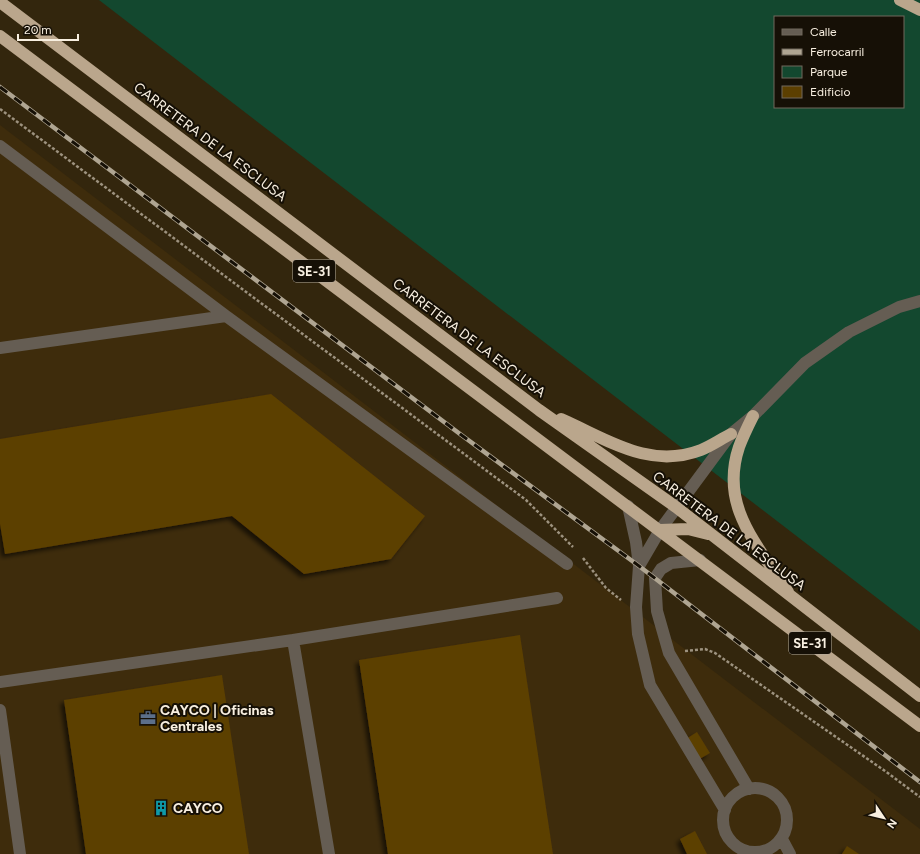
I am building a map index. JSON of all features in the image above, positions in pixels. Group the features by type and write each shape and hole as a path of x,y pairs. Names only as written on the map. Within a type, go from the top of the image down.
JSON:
{"highway":[{"path":"900,0 920,10"},
{"name":"CARRETERA DE LA ESCLUSA","path":"0,2 539,410 676,507 920,696"},
{"name":"SE-31","path":"0,36 920,726"},
{"path":"539,410 635,453 656,457 679,456 702,450 731,434"},
{"path":"753,416 739,448 734,482 738,512 750,538 770,563 793,599"},
{"path":"660,530 688,529 711,534"}],"street":[{"path":"0,146 226,316 567,564"},
{"path":"639,566 660,530 676,507 731,434 753,416 805,363 849,332 899,308 920,301"},
{"path":"0,348 226,316"},
{"path":"628,506 636,542 639,566 636,607 638,634 650,685 725,810"},
{"path":"700,560 671,564 660,569 655,578 657,611 669,653 749,789"},
{"path":"0,682 292,640 557,598"},
{"path":"292,640 329,854"},
{"path":"0,710 20,854"},
{"path":"762,788 772,792 780,799 786,808 788,819 787,829 782,839 766,853 743,851 734,845 727,837 723,826 725,810 733,797 742,791 749,789 762,788"},
{"path":"782,839 790,854"}],"path":[{"path":"0,109 526,500 574,548"},
{"path":"580,553 606,588 624,603"},
{"path":"669,653 705,649 715,653 886,771 920,797"}],"shaded area":[{"path":"0,125 920,829 920,854 0,854"}],"green space":[{"path":"99,0 920,0 920,631"}],"building":[{"path":"271,394 425,516 391,559 304,574 232,516 5,554 0,524 0,439"},
{"path":"520,635 553,854 388,854 359,660"},
{"name":"CAYCO","path":"222,675 249,854 86,854 64,700"},
{"path":"697,732 710,753 698,760 686,739"},
{"path":"695,831 707,854 687,854 680,839"},
{"path":"847,846 859,854 842,854"}],"railway":[{"path":"0,87 460,434 639,566 920,782"}],"place":[{"name":"CAYCO | Oficinas Centrales","path":"148,718"},
{"name":"CAYCO","path":"161,808"}]}
